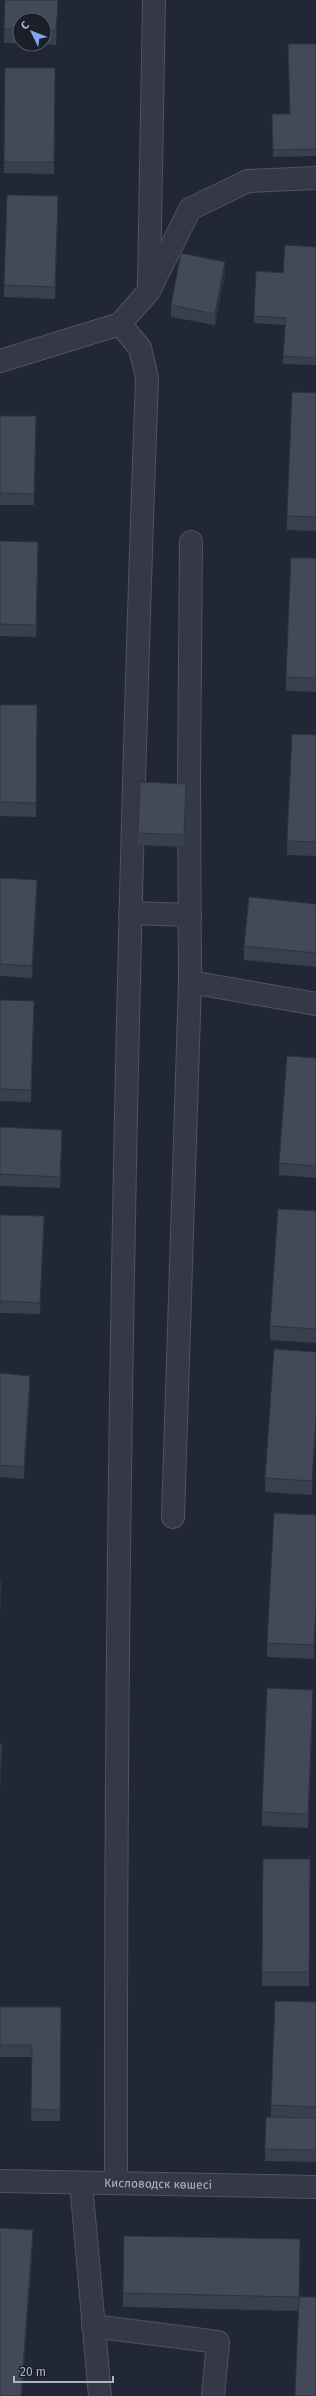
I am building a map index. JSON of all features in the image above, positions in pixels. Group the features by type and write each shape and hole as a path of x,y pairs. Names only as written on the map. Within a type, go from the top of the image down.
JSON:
{"street":[{"path":"149,291 154,0"},
{"path":"0,361 120,324 149,291 190,209 248,181 316,178"},
{"path":"116,2183 115,1814 118,1480 130,913 147,378 140,348 120,324"},
{"path":"173,1517 190,982 190,542"},
{"path":"130,913 190,915"},
{"path":"190,982 316,1004"},
{"name":"Кисловодск көшесі","path":"0,2181 316,2187"},
{"path":"81,2183 100,2396"},
{"path":"93,2326 218,2342 213,2396"}],"building":[{"path":"5,0 58,0 56,31 52,31 52,12 12,12 12,29 4,29"},
{"path":"288,44 316,44 316,149 273,150 272,114 290,114"},
{"path":"5,68 55,68 54,162 4,162"},
{"path":"7,195 58,196 55,287 4,285"},
{"path":"285,245 316,247 316,358 283,356 286,318 254,316 256,271 283,273"},
{"path":"181,253 225,262 215,314 171,305"},
{"path":"292,392 316,393 316,517 287,516"},
{"path":"0,416 36,416 34,494 0,493"},
{"path":"0,541 38,542 36,625 0,624"},
{"path":"291,558 316,558 316,678 286,677"},
{"path":"0,705 37,705 36,803 0,802"},
{"path":"292,734 316,735 316,842 287,841"},
{"path":"140,782 186,784 184,835 138,833"},
{"path":"0,878 37,880 32,966 0,964"},
{"path":"249,897 316,904 316,953 244,946"},
{"path":"0,1000 34,1001 31,1090 0,1089"},
{"path":"287,1056 316,1058 316,1166 279,1163"},
{"path":"0,1127 62,1130 60,1177 0,1174"},
{"path":"278,1209 316,1211 316,1329 270,1326"},
{"path":"0,1215 44,1216 40,1303 0,1301"},
{"path":"274,1349 316,1352 316,1418 312,1481 265,1478"},
{"path":"0,1373 30,1376 24,1467 0,1465"},
{"path":"274,1513 316,1515 316,1604 314,1645 267,1643"},
{"path":"0,1582 1,1582 0,1606"},
{"path":"267,1688 313,1690 308,1814 262,1812"},
{"path":"0,1744 2,1744 0,1779"},
{"path":"263,1859 310,1859 309,1972 262,1972"},
{"path":"275,2001 316,2002 316,2107 271,2105"},
{"path":"0,2007 61,2007 60,2110 31,2109 32,2045 0,2045"},
{"path":"266,2117 316,2118 316,2150 265,2149"},
{"path":"0,2228 33,2230 21,2396 0,2396"},
{"path":"124,2236 300,2239 299,2297 123,2293"},
{"path":"299,2297 316,2297 316,2396 295,2396"}]}
